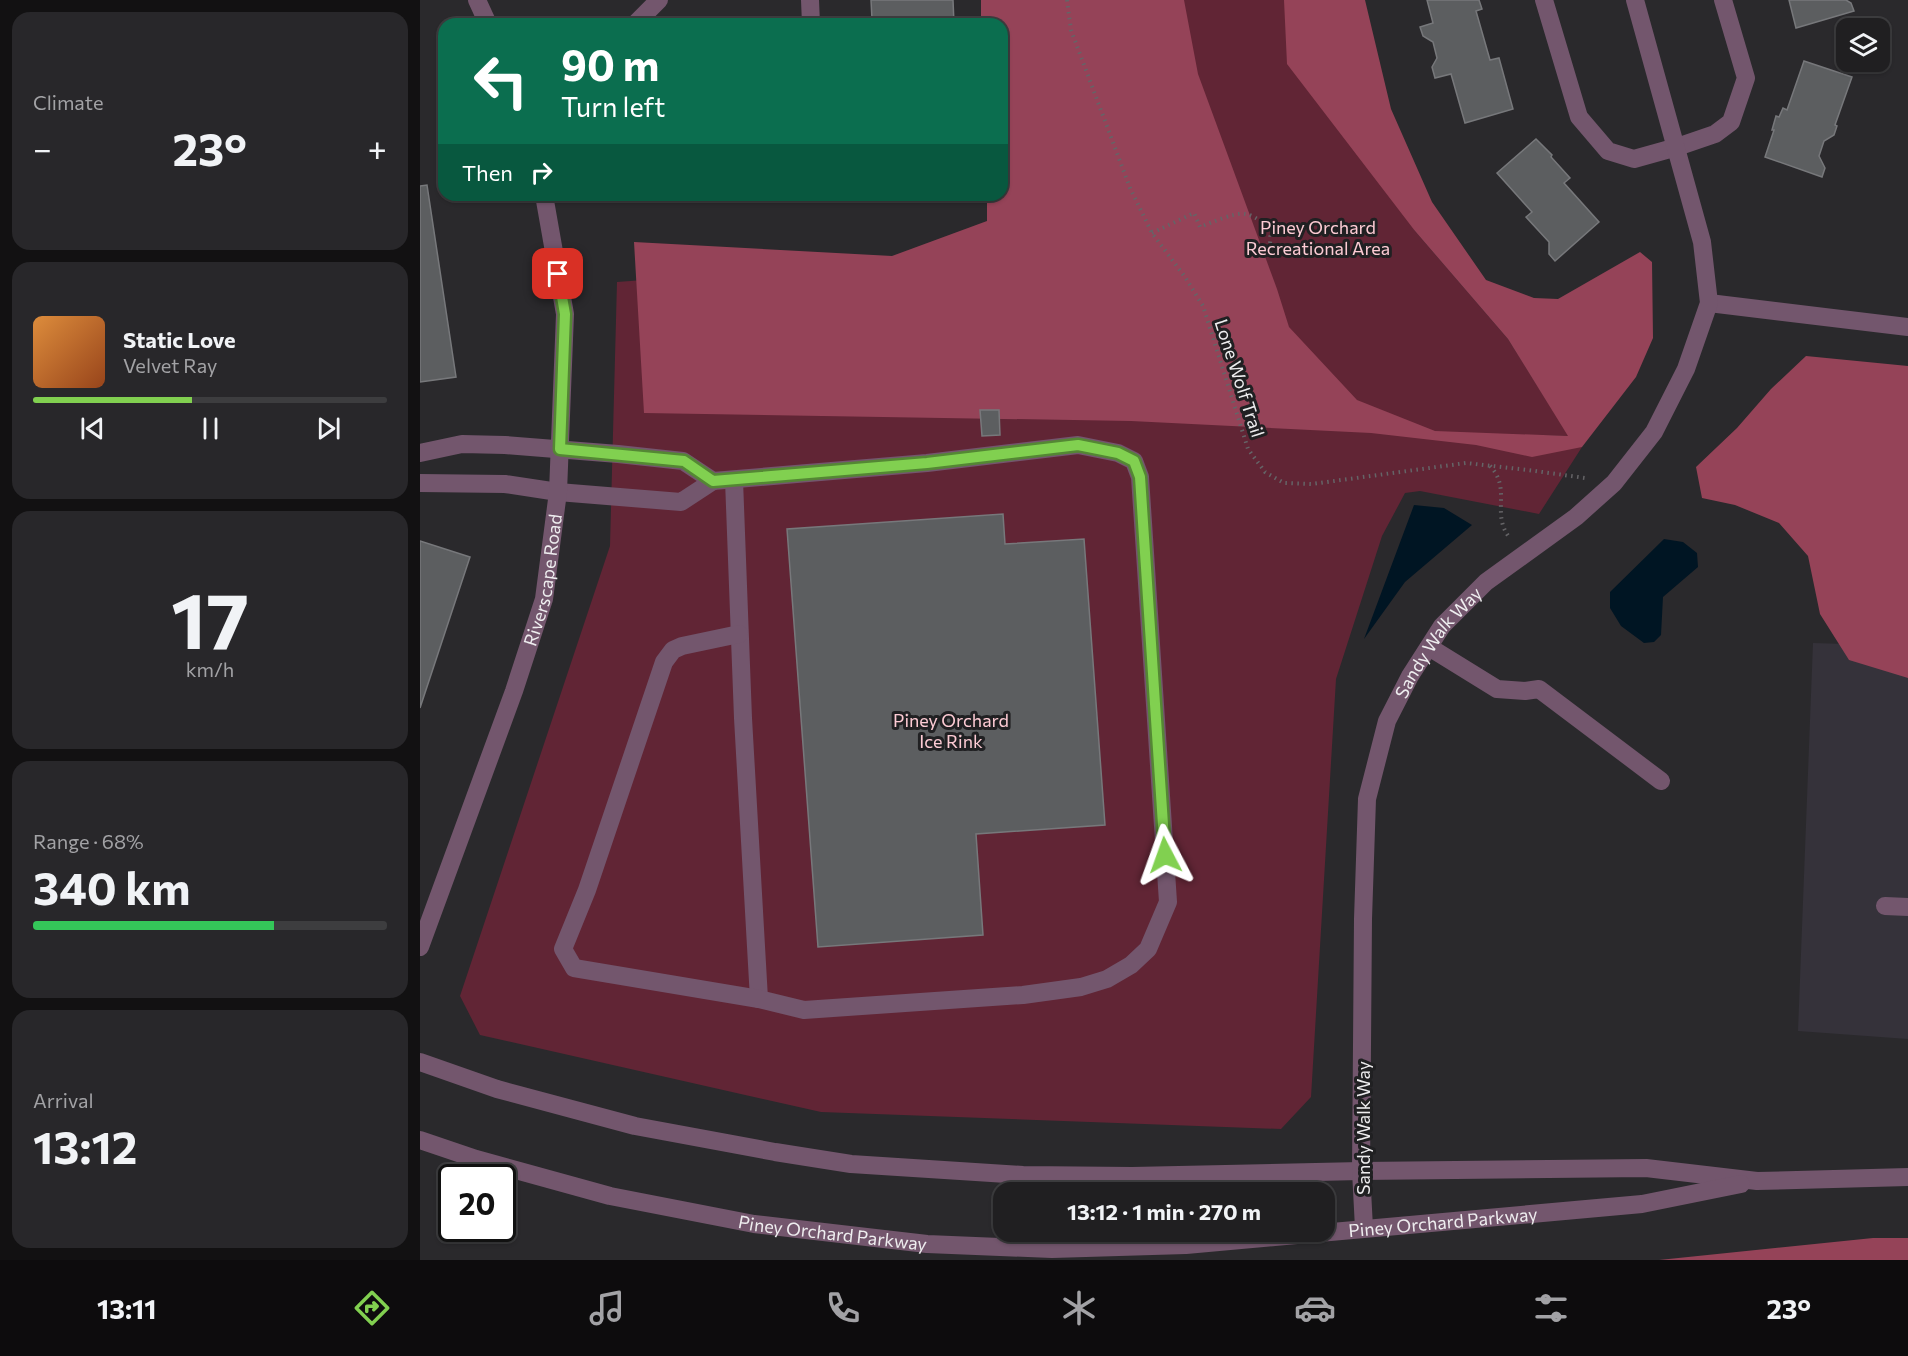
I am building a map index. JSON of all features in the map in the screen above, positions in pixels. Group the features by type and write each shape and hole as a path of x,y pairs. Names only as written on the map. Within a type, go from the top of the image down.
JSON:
{"street":[{"path":"477,0 485,18"},
{"path":"641,18 659,0"},
{"path":"810,0 811,18"},
{"path":"1544,0 1579,117 1608,151 1634,159 1715,134 1731,122 1746,78 1723,0"},
{"name":"Sandy Walk Way","path":"1364,1228 1361,1171 1363,919 1367,799 1387,721 1410,676 1442,626 1486,582 1576,517 1614,483 1654,432 1686,369 1709,303 1702,242 1635,0"},
{"name":"Riverscape Road","path":"420,947 514,691 544,599 558,492 565,314 545,201"},
{"path":"1709,303 1908,327"},
{"path":"420,453 462,444 560,449 684,461 713,481"},
{"path":"420,483 505,484 558,492 681,502 713,481 927,463 1078,445 1118,453 1134,461 1140,477 1168,902 1148,949 1131,965 1107,979 1081,987 1023,995 804,1010 759,999 574,968 563,949 590,880 664,662 673,650 682,646 739,634"},
{"path":"734,480 739,634 759,999"},
{"path":"1429,647 1497,689 1525,691 1539,689 1661,781"},
{"path":"1885,906 1908,907"},
{"name":"Piney Orchard Parkway","path":"420,1062 497,1089 635,1126 851,1164 1023,1175 1110,1176 1646,1168 1757,1181 1908,1177"},
{"name":"Piney Orchard Parkway","path":"420,1140 476,1159 621,1198 754,1224 927,1244 1052,1250 1175,1246 1642,1204 1757,1181"}],"path":[{"name":"Lone Wolf Trail","path":"1067,0 1071,30 1130,188 1152,232 1203,306 1248,449 1265,472 1284,483 1312,484 1466,463 1614,483"},
{"path":"1152,232 1194,213 1200,227 1226,217 1245,213 1260,221 1267,228 1270,234 1269,248"},
{"path":"1489,466 1497,474 1501,488 1502,522 1506,533 1523,555"}],"shaded area":[{"path":"981,0 1184,0 1198,74 1289,327 1357,400 1435,431 1568,436 1508,339 1415,231 1287,64 1284,0 1365,0 1391,109 1432,202 1486,280 1534,298 1558,299 1640,252 1652,262 1653,338 1636,377 1582,447 1532,457 1476,445 1371,433 1131,421 644,413 634,242 892,256 987,221 987,201 1008,201 1008,18 981,18"},
{"path":"1806,356 1908,366 1908,678 1849,660 1820,614 1808,556 1779,523 1735,505 1702,498 1696,467"},
{"path":"1813,643 1908,646 1908,1039 1798,1031"},
{"path":"1873,1238 1908,1238 1908,1260 1659,1260"}],"green space":[{"name":"Piney Orchard Ice Rink","path":"1145,0 1299,0 1415,231 1508,339 1569,436 1510,435 1582,447 1539,514 1420,491 1405,493 1382,536 1336,679 1311,1097 1281,1129 821,1112 480,1035 460,996 610,546 617,282 1129,244"}],"water":[{"path":"1414,505 1444,508 1472,525 1405,582 1364,639"},
{"path":"1664,539 1683,542 1697,553 1698,567 1663,597 1661,635 1654,642 1644,643 1621,626 1610,608 1610,592"}],"building":[{"path":"871,0 953,0 954,18 872,18"},
{"path":"1427,0 1479,0 1482,9 1476,11 1490,60 1499,58 1513,109 1465,123 1451,74 1435,78 1432,67 1437,58 1433,42 1423,36 1420,27 1433,23"},
{"path":"1789,0 1846,0 1851,3 1854,11 1796,28"},
{"path":"1804,61 1852,77 1835,125 1837,126 1834,135 1824,141 1819,156 1825,168 1822,177 1765,157 1776,116 1779,117 1783,108 1787,110"},
{"path":"1536,139 1570,178 1564,183 1599,222 1555,261 1549,254 1549,242 1526,217 1532,212 1497,173"},
{"path":"427,185 456,377 420,382 420,186"},
{"path":"980,410 999,410 1000,435 982,436"},
{"path":"1003,514 1005,544 1084,539 1105,825 976,834 983,935 818,947 787,529"},
{"path":"420,541 470,557 420,708"}],"route":[{"path":"558,274 565,314 560,449 684,461 713,481 927,463 1078,445 1118,453 1134,461 1140,477 1165,855"}],"park label":[{"name":"Piney Orchard Recreational Area","path":"1318,237"}]}
